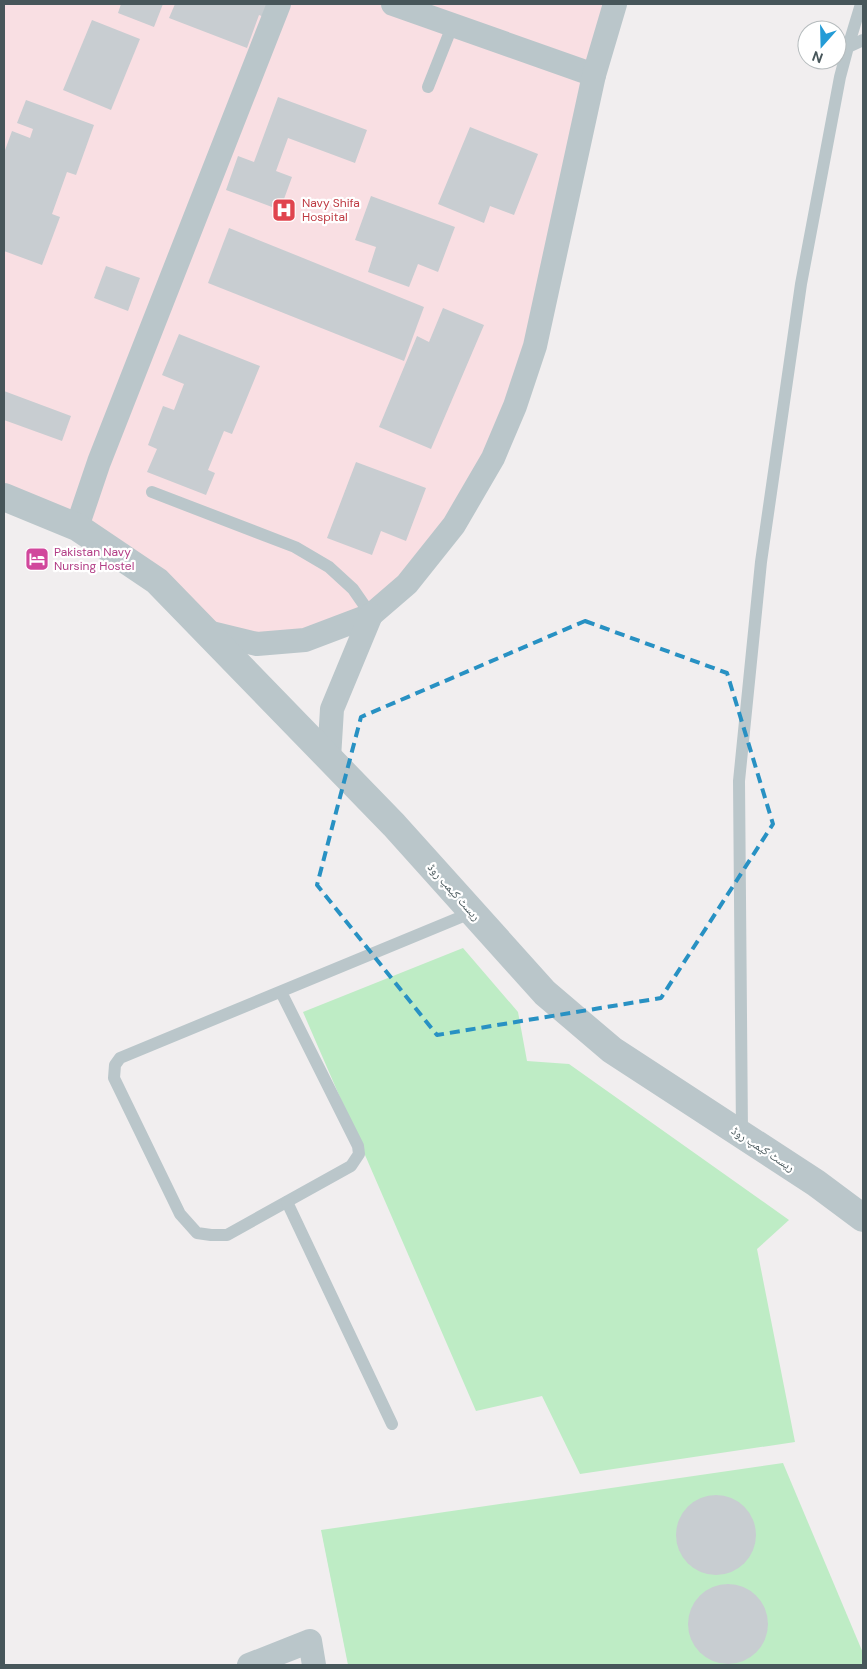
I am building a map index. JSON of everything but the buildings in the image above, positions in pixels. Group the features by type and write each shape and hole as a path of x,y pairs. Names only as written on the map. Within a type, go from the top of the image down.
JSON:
{"street":[{"path":"77,527 99,462 279,4"},
{"path":"394,4 594,75"},
{"path":"207,632 257,644 306,640 371,615 407,584 454,525 493,458 515,406 535,346 594,75 615,4"},
{"name":"ریسٹ کیمپ روڈ","path":"4,497 77,527 157,580 394,825 545,993 612,1050 816,1184 857,1207"},
{"path":"329,758 332,708 371,615"},
{"path":"249,1665 310,1641 314,1665"}],"lane":[{"path":"742,1136 740,772 761,562 801,284 840,78 861,4"},
{"path":"428,87 453,24"},
{"path":"848,47 863,40"},
{"path":"152,492 295,547 329,567 353,588 371,615"},
{"path":"281,992 358,1146 359,1154 351,1166 227,1235 197,1233 180,1214 114,1078 115,1065 120,1058 472,912"},
{"path":"287,1202 392,1424"}],"highlighted area":[{"path":"585,621 727,673 773,824 661,998 437,1035 317,885 361,717"}],"shaded area":[{"name":"Navy Shifa Hospital","path":"4,4 615,4 515,406 407,584 305,640 207,632 4,491"}],"green space":[{"path":"463,948 518,1012 527,1061 569,1064 789,1220 757,1249 795,1442 580,1474 542,1396 476,1411 303,1012"},
{"path":"783,1463 863,1653 863,1665 348,1665 321,1530"}],"place":[{"name":"Navy Shifa Hospital","path":"284,210"},
{"name":"Pakistan Navy Nursing Hostel","path":"37,559"}]}
